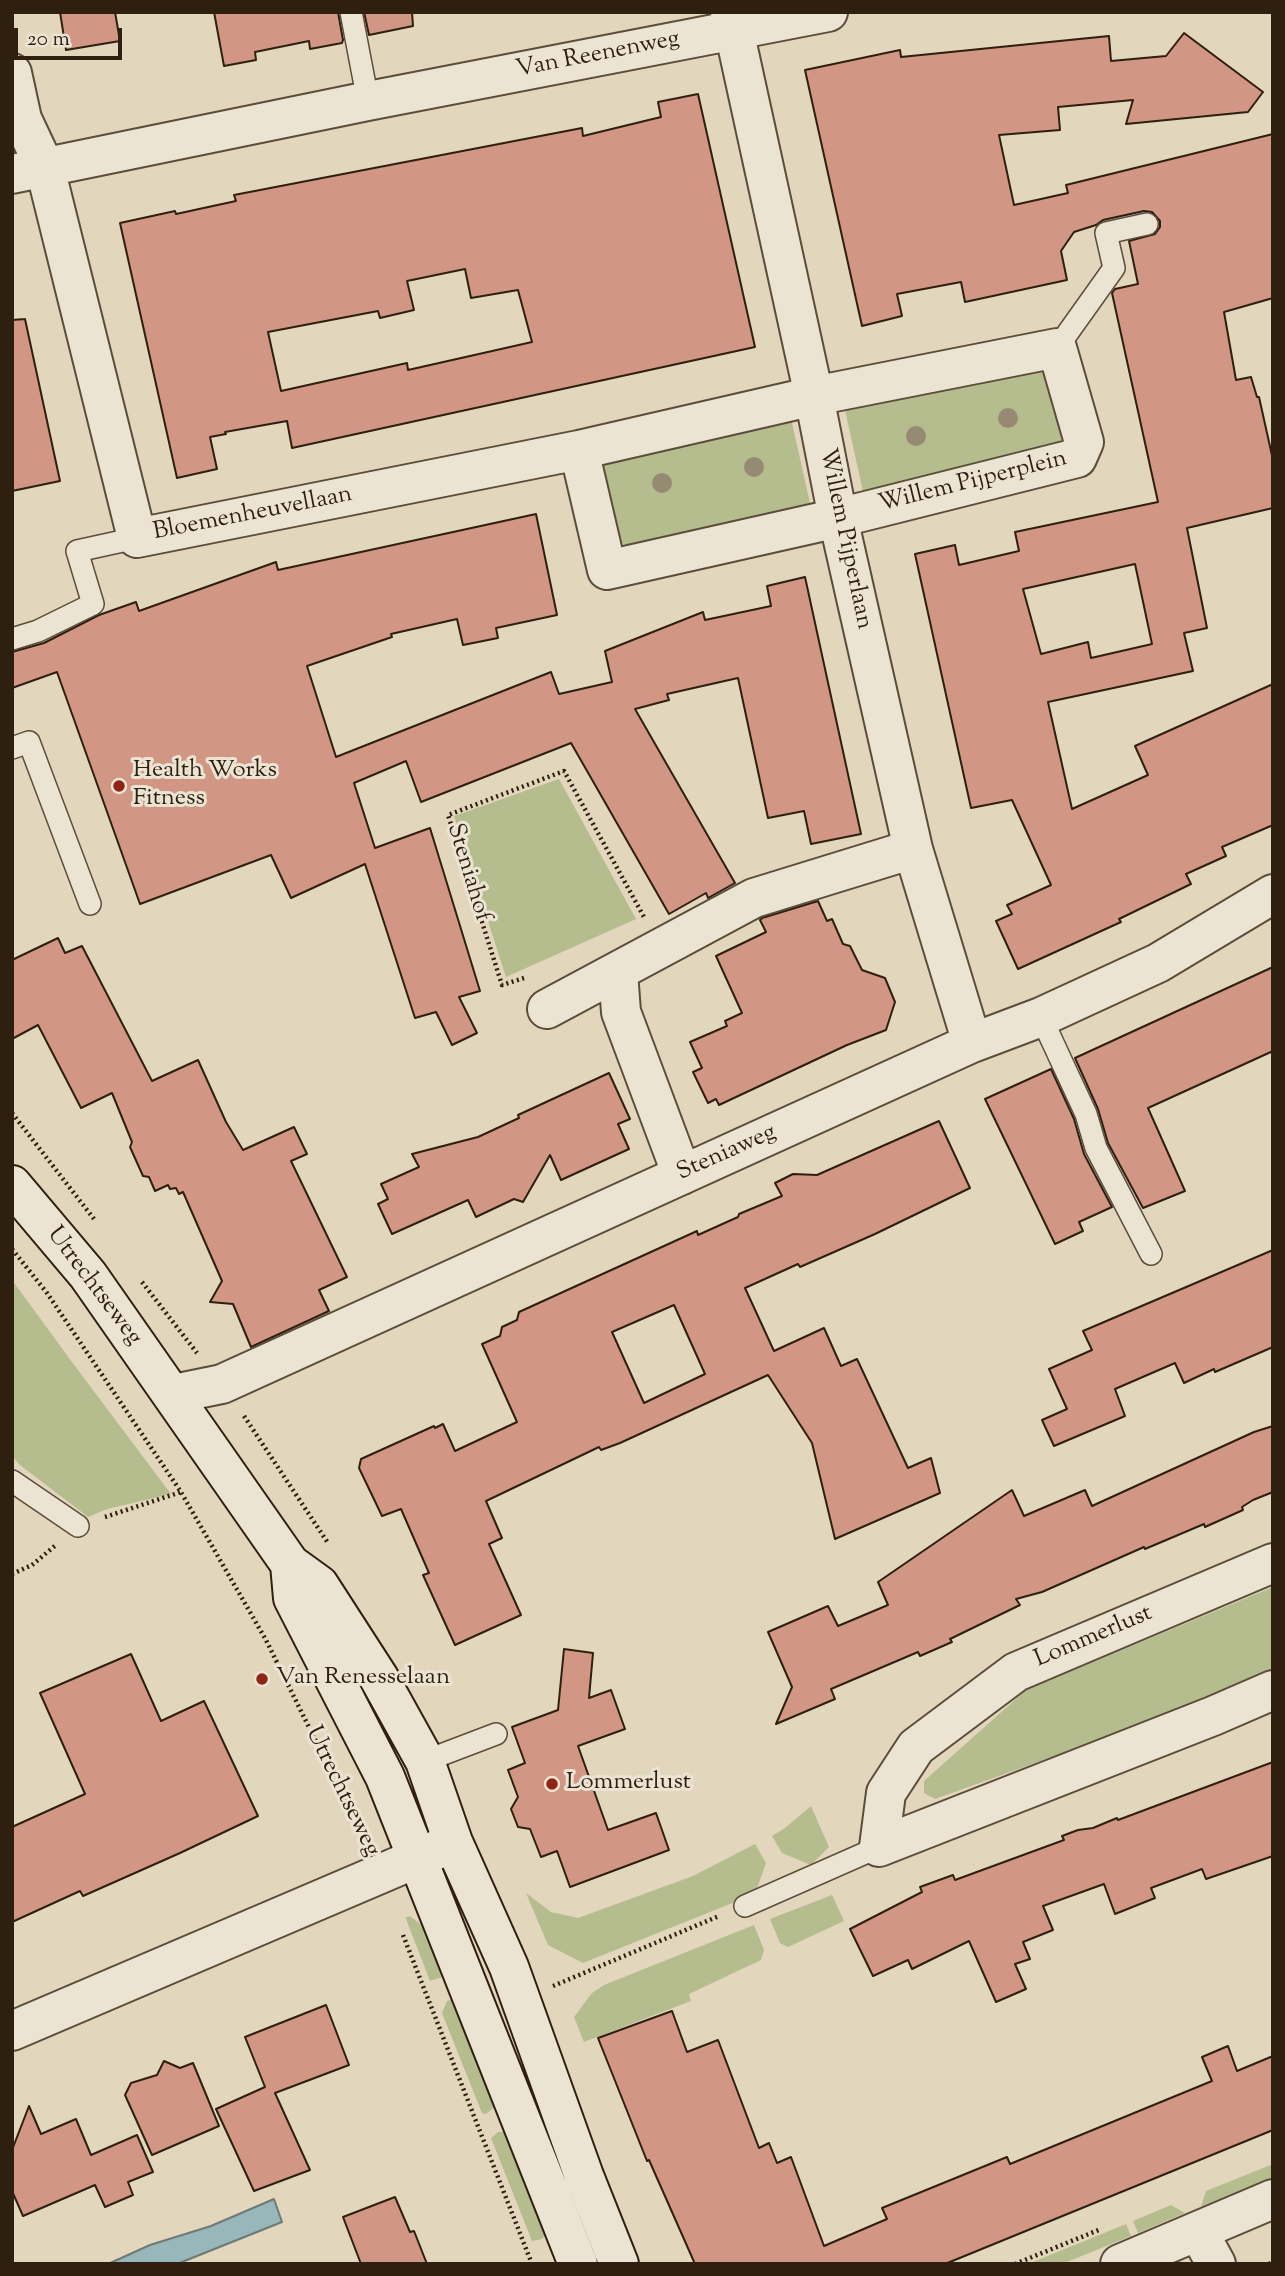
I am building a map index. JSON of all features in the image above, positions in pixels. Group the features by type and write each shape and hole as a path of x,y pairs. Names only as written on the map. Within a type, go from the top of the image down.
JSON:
{"street":[{"name":"Van Reenenweg","path":"29,171 732,21 828,12"},
{"name":"Willem Pijperlaan","path":"732,21 838,518 913,849 972,1044"},
{"name":"Bloemenheuvellaan","path":"12,73 29,171 137,538 579,450"},
{"path":"579,450 814,396 1058,348"},
{"name":"Willem Pijperplein","path":"579,450 607,570 838,518 1077,458 1084,442 1058,348"},
{"path":"547,1009 754,898 913,849"},
{"name":"Steniaweg","path":"173,1395 222,1384 972,1044 1041,1017 1158,963 1273,894"},
{"path":"618,972 621,1012 682,1175"},
{"name":"Utrechtseweg","path":"12,1185 88,1275 290,1564 319,1585 379,1678 425,1762 453,1842 509,1967 618,2264"},
{"name":"Lommerlust","path":"879,1847 886,1793 916,1747 1016,1672 1273,1563"},
{"name":"Utrechtseweg","path":"290,1564 293,1598 385,1777 578,2264"},
{"path":"879,1847 1273,1690"},
{"path":"12,2031 453,1842"},
{"path":"1119,2264 1273,2199"},
{"path":"1198,2231 1216,2264"}],"lane":[{"path":"351,12 368,100"},
{"path":"1058,348 1114,268 1106,233 1147,223"},
{"path":"12,639 38,631 93,604 77,551 141,537"},
{"path":"12,748 29,742 90,904"},
{"path":"1041,1017 1086,1114 1096,1148 1151,1254"},
{"path":"12,1481 78,1526"},
{"path":"425,1762 496,1734"},
{"path":"745,1906 879,1847"}],"path":[{"name":"Steniahof","path":"547,1009 527,977 502,985 448,815 564,771 661,948"},
{"name":"Utrechtseweg","path":"12,1250 47,1293 181,1492 266,1640 379,1872 532,2264"},
{"path":"12,1574 32,1565 78,1526 181,1492"},
{"path":"546,1989 745,1906"}],"green space":[{"path":"1036,367 1049,372 1066,439 1055,451 864,496 845,410"},
{"path":"790,414 810,503 632,548 616,540 599,484 607,454"},
{"path":"559,779 636,919 506,977 454,816"},
{"path":"12,1280 171,1494 107,1509 88,1517 12,1456"},
{"path":"1273,1587 1273,1674 1205,1702 935,1799 924,1793 924,1781 1026,1690"},
{"path":"811,1806 829,1847 811,1865 782,1853 772,1836"},
{"path":"755,1844 766,1863 755,1894 583,1963 548,1945 526,1893 551,1912 578,1918 693,1876"},
{"path":"832,1895 844,1921 788,1947 780,1943 770,1919"},
{"path":"410,1916 433,1934 452,1974 430,1981 406,1919"},
{"path":"754,1925 764,1950 761,1960 689,1994 691,2001 584,2042 574,2017 592,1993 604,1985"},
{"path":"459,1997 496,2106 486,2114 482,2113 442,2013 447,2001"},
{"path":"498,2132 507,2132 546,2233 542,2239 532,2241 491,2138"},
{"path":"1273,2164 1273,2178 1201,2207 1206,2191"},
{"path":"1171,2205 1185,2213 1138,2233 1133,2221"},
{"path":"1126,2224 1131,2236 1062,2264 1028,2264"}],"water":[{"path":"274,2199 282,2222 177,2264 108,2264 150,2245 211,2226"}],"building":[{"path":"60,12 115,12 120,41 66,50"},
{"path":"214,12 338,12 343,40 342,43 310,49 309,41 255,52 256,60 224,66"},
{"path":"364,12 412,12 413,26 369,35"},
{"path":"1184,33 1263,92 1248,112 1126,124 1133,100 1058,107 1060,130 999,135 1014,205 1068,193 1066,185 1273,134 1273,298 1224,312 1236,380 1251,377 1259,397 1273,460 1273,508 1187,528 1207,628 1184,633 1193,671 1048,702 1072,809 1148,775 1135,746 1273,684 1273,825 1222,847 1226,856 1186,874 1191,884 1119,919 1121,922 1018,969 996,921 1012,914 1007,905 1051,885 1012,800 971,808 915,554 955,545 959,565 1019,551 1015,532 1158,502 1112,293 1115,289 1138,284 1129,241 1155,234 1160,227 1160,221 1152,212 1144,211 1103,220 1074,232 1061,251 1067,280 965,302 961,282 897,294 902,316 862,326 805,70 900,50 901,57 1109,36 1111,61 1166,56","holes":["1135,564 1152,644 1091,658 1088,642 1041,654 1023,589"]},
{"path":"698,94 755,347 292,448 287,421 225,432 226,434 210,437 217,469 177,478 120,223 236,201 234,195 582,128 583,136 661,117 658,102","holes":["465,269 471,298 518,290 532,342 408,370 407,363 281,391 268,332 378,311 380,318 414,310 407,281"]},
{"path":"25,319 60,481 12,491 12,320"},
{"path":"536,514 557,615 496,628 498,638 463,645 457,619 391,634 392,637 307,666 336,757 551,672 559,694 612,682 605,651 703,612 705,620 771,606 767,586 805,577 861,834 811,844 804,811 768,818 738,678 667,694 669,700 635,709 735,883 708,898 706,893 669,914 571,743 421,802 406,761 354,783 375,848 430,828 480,991 459,997 477,1033 452,1045 436,1012 415,1018 365,864 291,898 271,855 140,904 57,672 12,688 12,652 44,643 99,615 136,602 139,611 276,562 278,570"},
{"path":"818,901 827,921 832,919 843,944 850,946 862,970 885,978 895,1002 886,1030 847,1045 719,1105 716,1099 708,1103 693,1072 702,1068 690,1042 727,1026 725,1021 742,1013 716,956 766,932 760,920 762,918"},
{"path":"58,938 65,953 82,946 152,1081 198,1060 226,1122 243,1150 294,1127 307,1154 291,1161 347,1277 319,1290 329,1311 251,1347 233,1304 210,1302 222,1281 183,1192 179,1194 176,1188 170,1189 168,1185 155,1191 149,1177 143,1176 112,1093 81,1108 38,1025 12,1039 12,960"},
{"path":"1273,967 1273,1051 1148,1108 1185,1191 1143,1208 1108,1143 1098,1109 1075,1058"},
{"path":"1051,1069 1074,1119 1084,1154 1112,1207 1079,1222 1083,1231 1055,1244 985,1099"},
{"path":"609,1073 630,1119 618,1124 629,1149 561,1180 550,1155 523,1202 514,1199 476,1217 468,1200 392,1234 378,1204 388,1199 381,1184 419,1167 412,1154 478,1137 519,1118 518,1115"},
{"path":"939,1121 970,1188 875,1234 745,1288 774,1351 824,1328 841,1366 857,1359 908,1468 931,1458 940,1493 835,1539 812,1443 768,1375 620,1443 601,1450 599,1447 486,1501 502,1538 489,1544 521,1615 455,1645 423,1575 429,1573 401,1509 382,1516 359,1468 361,1459 434,1426 435,1428 443,1424 455,1451 517,1422 482,1344 500,1336 502,1327 517,1320 519,1312 697,1231 698,1235 782,1196 775,1183 793,1174 817,1175","holes":["674,1305 705,1374 644,1403 612,1332"]},
{"path":"1273,1250 1273,1347 1184,1383 1175,1363 1115,1389 1125,1416 1054,1446 1042,1420 1067,1409 1049,1369 1092,1350 1083,1331"},
{"path":"1273,1426 1273,1492 1253,1500 1242,1507 1243,1510 1205,1527 1204,1524 1145,1549 1144,1547 1042,1592 1016,1599 1020,1605 950,1639 952,1642 920,1656 918,1652 831,1689 835,1699 776,1724 792,1687 768,1632 828,1606 838,1626 888,1605 878,1582 1012,1490 1024,1516 1085,1490 1092,1506 1254,1432"},
{"name":"Lommerlust","path":"564,1649 593,1653 589,1698 611,1690 625,1729 578,1746 608,1830 656,1813 669,1850 570,1887 557,1851 541,1857 530,1829 518,1827 511,1809 518,1797 508,1770 525,1763 512,1727 558,1710"},
{"path":"131,1654 161,1721 204,1701 258,1816 83,1896 80,1891 12,1922 12,1827 85,1794 40,1693"},
{"path":"1273,1762 1273,1856 1206,1879 1202,1869 1151,1888 1155,1898 1115,1914 1104,1884 1043,1906 1053,1930 1023,1942 1030,1959 1015,1964 1026,1989 996,2002 969,1941 912,1969 908,1960 873,1976 850,1929 922,1892 920,1887 953,1875 955,1880 1064,1840 1062,1836 1078,1830 1093,1828 1117,1818 1118,1820"},
{"path":"326,2005 349,2065 275,2093 310,2170 254,2191 216,2109 265,2087 245,2037"},
{"path":"672,2011 687,2052 718,2040 759,2148 769,2143 777,2163 791,2157 824,2246 887,2219 882,2208 1007,2157 1010,2164 1212,2081 1202,2057 1228,2046 1237,2071 1273,2056 1273,2130 945,2264 695,2264 649,2160 647,2161 598,2038"},
{"path":"164,2061 180,2068 193,2063 219,2126 152,2155 125,2095 131,2083 157,2075"},
{"path":"29,2106 41,2134 76,2119 91,2155 137,2135 153,2172 128,2182 133,2195 105,2207 95,2185 23,2216 12,2191 12,2150"},
{"path":"395,2197 410,2232 414,2231 427,2264 361,2264 343,2217"}],"place":[{"name":"Health Works Fitness","path":"119,786"},
{"name":"Van Renesselaan","path":"262,1679"},
{"name":"Lommerlust","path":"552,1784"}]}
